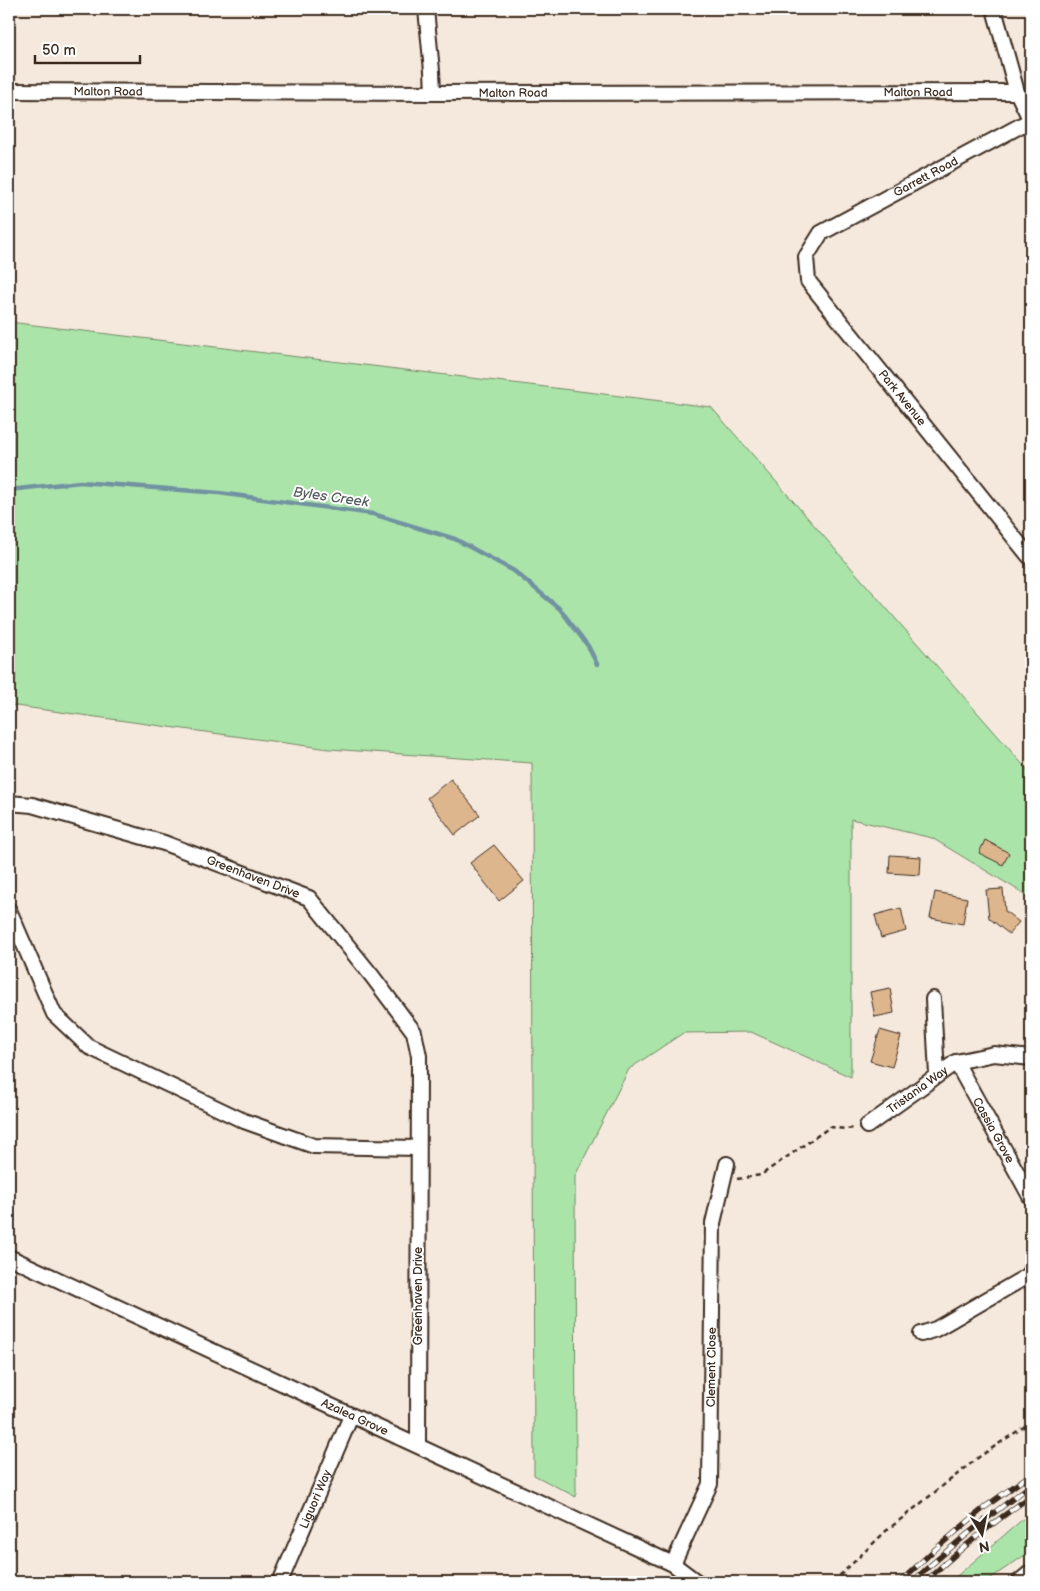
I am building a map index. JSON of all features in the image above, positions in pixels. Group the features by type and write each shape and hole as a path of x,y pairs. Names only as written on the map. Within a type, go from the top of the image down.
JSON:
{"street":[{"path":"426,9 433,93"},
{"path":"994,9 1017,92 1031,120"},
{"name":"Malton Road","path":"9,91 433,93 1017,92"},
{"name":"Garrett Road","path":"821,233 1031,120"},
{"name":"Park Avenue","path":"821,233 806,257 808,281 1029,556"},
{"name":"Greenhaven Drive","path":"9,803 32,805 164,843 308,898 372,976 414,1032 419,1056 418,1445"},
{"path":"9,910 54,1014 89,1047 244,1121 314,1146 418,1148"},
{"path":"933,999 937,1075"},
{"name":"Tristania Way","path":"867,1126 956,1062 994,1054 1031,1058"},
{"name":"Cassia Grove","path":"956,1062 1031,1198"},
{"name":"Clement Close","path":"673,1564 710,1484 713,1223 727,1164"},
{"name":"Azalea Grove","path":"9,1257 673,1564 697,1582"},
{"path":"922,1334 936,1329 1029,1275 1031,1272"},
{"name":"Liguori Way","path":"280,1582 351,1416"},
{"path":"1019,1582 1031,1572"}],"path":[{"path":"723,1182 761,1175 830,1127 846,1129 867,1126"},
{"path":"833,1582 886,1531 979,1457 1031,1422"}],"green space":[{"path":"9,322 711,407 1031,774 1031,898 932,838 851,819 851,1077 751,1032 683,1033 629,1069 575,1176 576,1497 534,1475 532,763 329,749 9,705"},
{"path":"1031,1512 1031,1551 985,1582 950,1582"}],"building":[{"path":"451,779 480,815 455,835 427,798"},
{"path":"985,840 1009,853 1003,865 979,853"},
{"path":"494,845 524,881 499,901 470,863"},
{"path":"890,855 921,857 920,875 889,873"},
{"path":"1003,889 1005,911 1019,922 1009,934 989,918 986,890"},
{"path":"935,892 967,898 963,924 930,918"},
{"path":"901,908 906,931 881,938 875,915"},
{"path":"890,988 894,1013 875,1017 870,992"},
{"path":"880,1030 901,1036 892,1067 870,1061"}],"waterway":[{"name":"Byles Creek","path":"9,490 80,482 219,493 373,514 455,539 514,571 560,609 588,646 597,664"}],"railway":[{"path":"900,1582 985,1507 1031,1474"},
{"path":"912,1582 970,1532 1031,1485"},
{"path":"925,1582 976,1537 1031,1496"}]}
